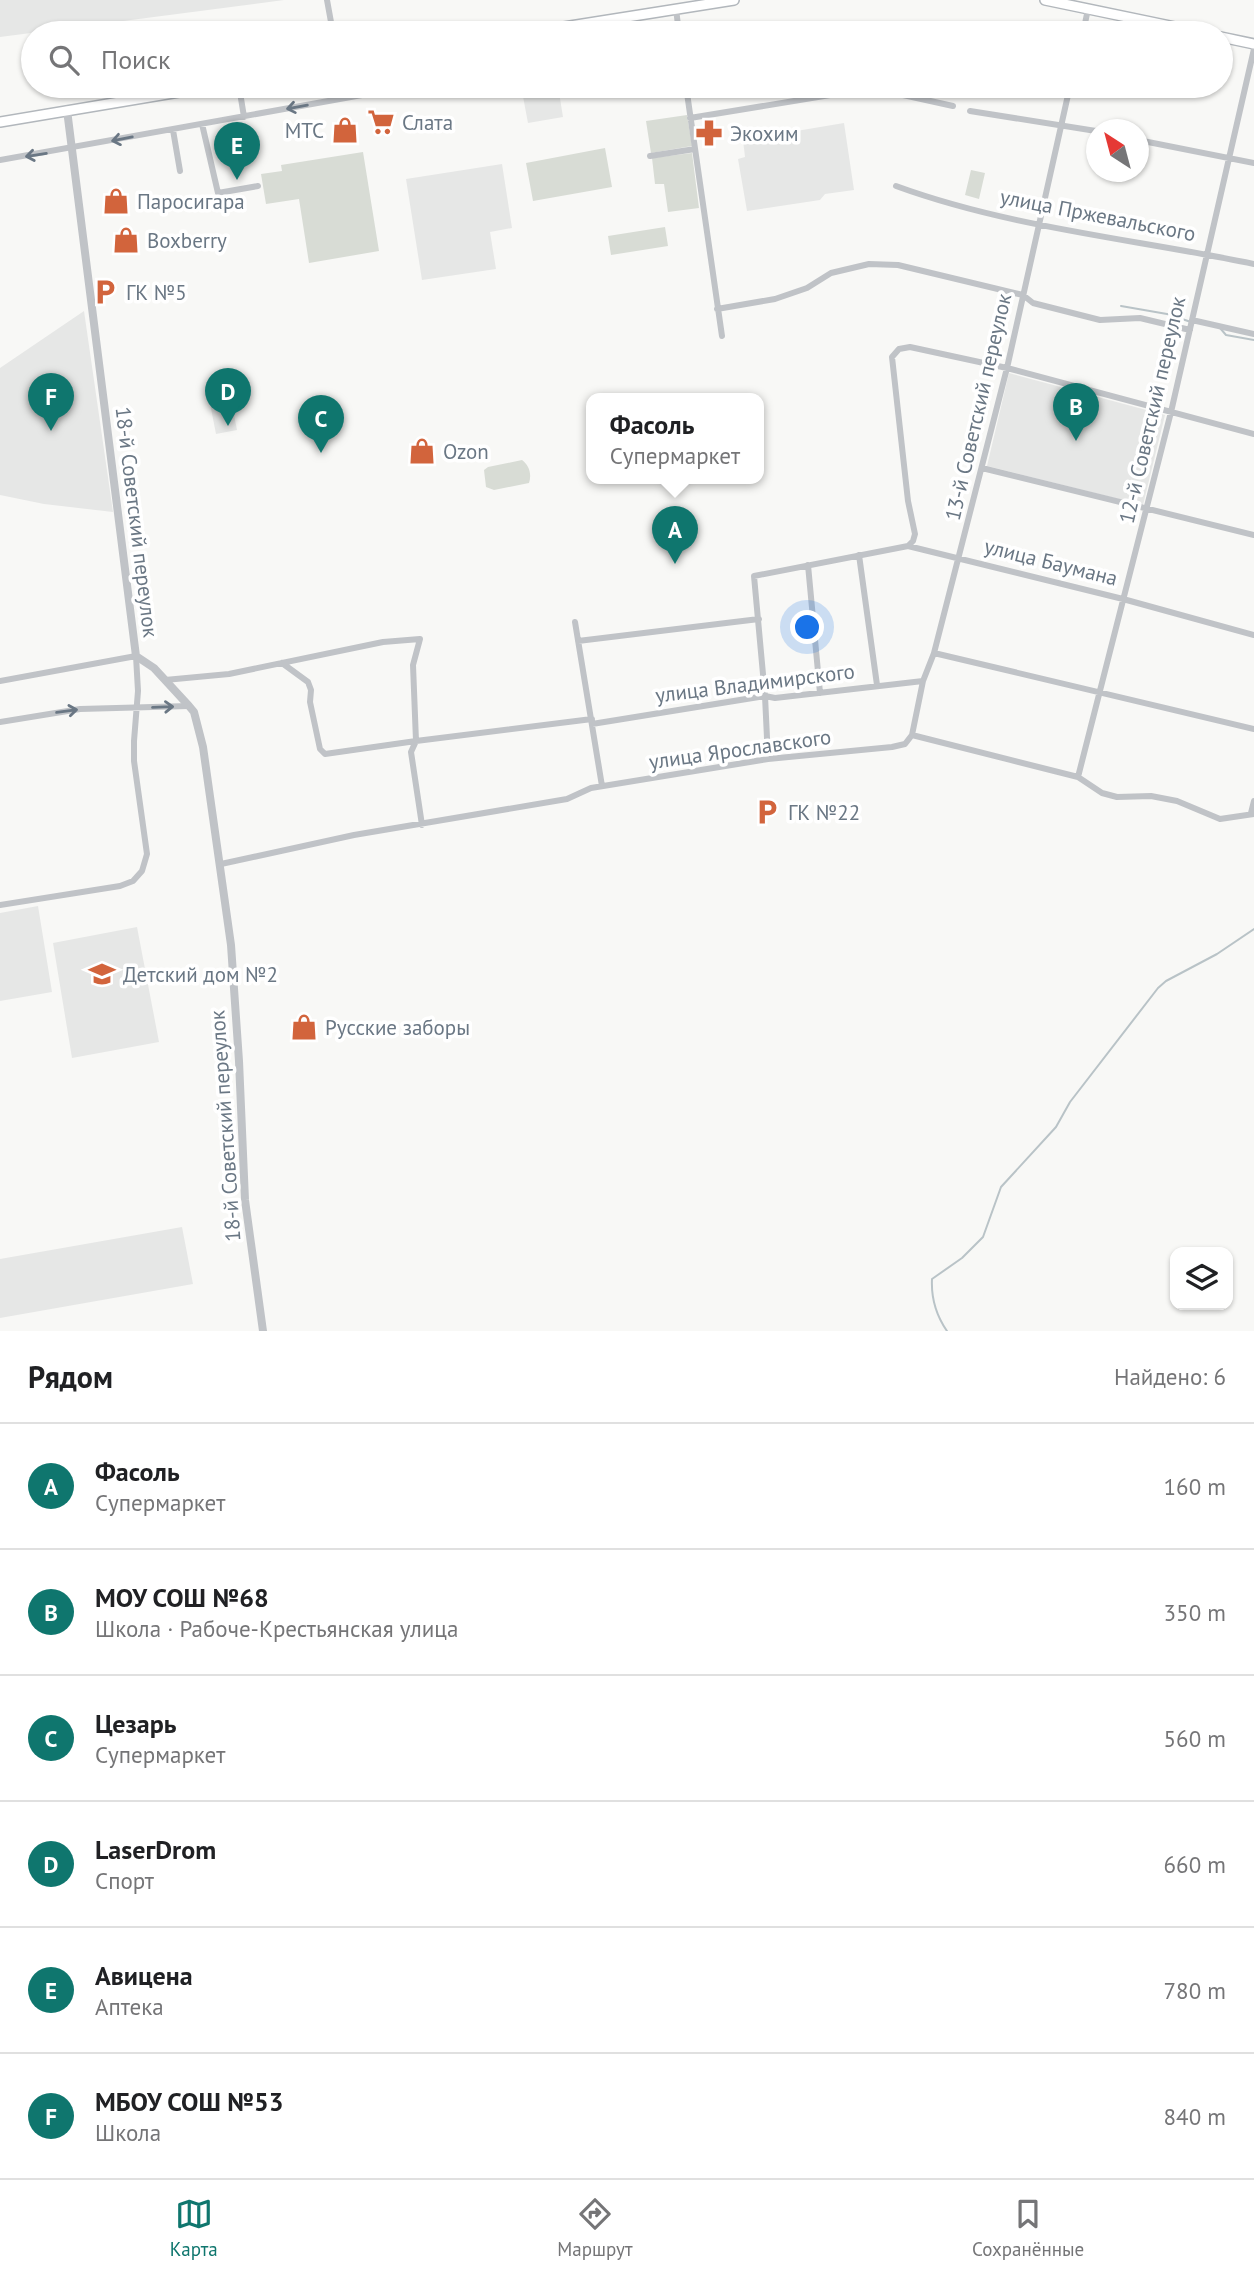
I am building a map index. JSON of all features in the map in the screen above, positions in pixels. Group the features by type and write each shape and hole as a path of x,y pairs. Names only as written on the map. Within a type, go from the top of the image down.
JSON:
{"main road":[{"path":"599,21 734,0"},
{"path":"1045,0 1146,21"},
{"path":"1233,40 1254,46"},
{"path":"0,122 141,98"}],"street":[{"path":"327,0 330,21"},
{"path":"664,0 665,10"},
{"path":"676,9 678,21"},
{"path":"1086,21 1088,9"},
{"name":"12-й Советский переулок","path":"1078,778 1171,411 1254,46"},
{"path":"241,98 244,117"},
{"path":"0,160 347,98"},
{"path":"688,98 722,336"},
{"path":"690,118 812,98"},
{"path":"917,98 953,106"},
{"name":"13-й Советский переулок","path":"912,735 923,681 934,653 960,557 1007,368 1067,98"},
{"name":"18-й Советский переулок","path":"67,110 136,656 154,668 194,712 203,747 220,864 235,1002 245,1200 263,1331"},
{"path":"970,111 1086,129"},
{"path":"202,124 218,193 258,186"},
{"path":"173,130 180,171"},
{"path":"1149,142 1254,163"},
{"path":"650,156 695,149"},
{"name":"улица Пржевальского","path":"896,186 1040,226 1254,264"},
{"path":"717,309 775,299 807,288 831,273 869,264 898,265 1023,295 1033,303 1100,320 1140,318 1190,330"},
{"path":"1192,320 1254,334"},
{"path":"908,546 915,534 908,501 892,357 899,349 910,347 1007,368 1254,434"},
{"path":"982,468 1254,535"},
{"name":"улица Баумана","path":"759,619 754,576 908,546 1124,599 1254,635"},
{"path":"859,555 877,685"},
{"path":"808,565 820,694"},
{"path":"578,641 759,619 768,759"},
{"path":"575,621 602,786"},
{"path":"165,680 218,676 383,642 420,639 413,666 416,741 411,752 422,825"},
{"path":"934,653 1254,729"},
{"path":"0,681 136,656 134,761 146,854 142,871 132,881 120,886 0,905"},
{"name":"улица Владимирского","path":"282,663 309,682 310,702 320,749 325,754 592,722 765,696 775,698 820,694 923,681"},
{"path":"0,722 80,709 189,706"},
{"path":"912,735 1078,778 1102,793 1117,797 1151,796 1177,801 1220,819 1253,813 1254,801"},
{"name":"улица Ярославского","path":"220,864 354,835 567,799 602,786 768,759 892,747 905,744 912,735"}],"shaded area":[{"path":"0,0 284,0 123,21 21,21 21,34 0,37"},
{"path":"523,98 560,98 563,117 528,123"},
{"path":"687,115 692,146 651,153 646,121"},
{"path":"844,123 854,190 825,194 820,200 747,211 738,159 745,157 743,140"},
{"path":"605,148 612,187 533,201 526,163"},
{"path":"363,152 379,251 309,263 299,199 266,204 261,174 282,171 281,165"},
{"path":"692,153 699,208 668,212 664,184 655,184 652,158"},
{"path":"502,164 512,228 490,232 496,269 422,280 406,179"},
{"path":"971,170 985,173 979,199 965,195"},
{"path":"665,227 668,246 611,255 608,236"},
{"path":"84,311 113,512 44,504 0,495 0,368"},
{"path":"1009,373 1165,415 1143,505 987,466"},
{"path":"228,384 237,430 216,434 207,388"},
{"path":"522,460 529,470 529,483 494,490 486,487 484,470 488,467"},
{"path":"38,906 52,992 0,1001 0,913"},
{"name":"Детский дом №2","path":"137,927 159,1042 72,1058 53,943"},
{"path":"182,1227 193,1284 0,1318 0,1259"}],"waterway":[{"path":"1121,306 1167,314 1191,322"},
{"path":"1220,328 1226,335 1254,340"},
{"path":"947,1331 935,1307 932,1279 962,1258 983,1237 1001,1187 1056,1127 1070,1102 1158,988 1254,929"}],"place":[{"name":"Слата","path":"381,122"},
{"name":"МТС","path":"345,130"},
{"name":"Экохим","path":"709,133"},
{"name":"Авицена","path":"237,180"},
{"name":"Паросигара","path":"116,201"},
{"name":"Boxberry","path":"126,240"},
{"name":"ГК №5","path":"105,292"},
{"name":"LaseгDrom","path":"228,426"},
{"name":"МБОУ СОШ №53","path":"51,431"},
{"name":"МОУ СОШ №68","path":"1076,441"},
{"name":"Ozon","path":"422,451"},
{"name":"Цезарь","path":"321,453"},
{"name":"Фасоль","path":"675,564"},
{"name":"ГК №22","path":"767,812"},
{"name":"Детский дом №2","path":"102,974"},
{"name":"Русские заборы","path":"304,1027"}]}
